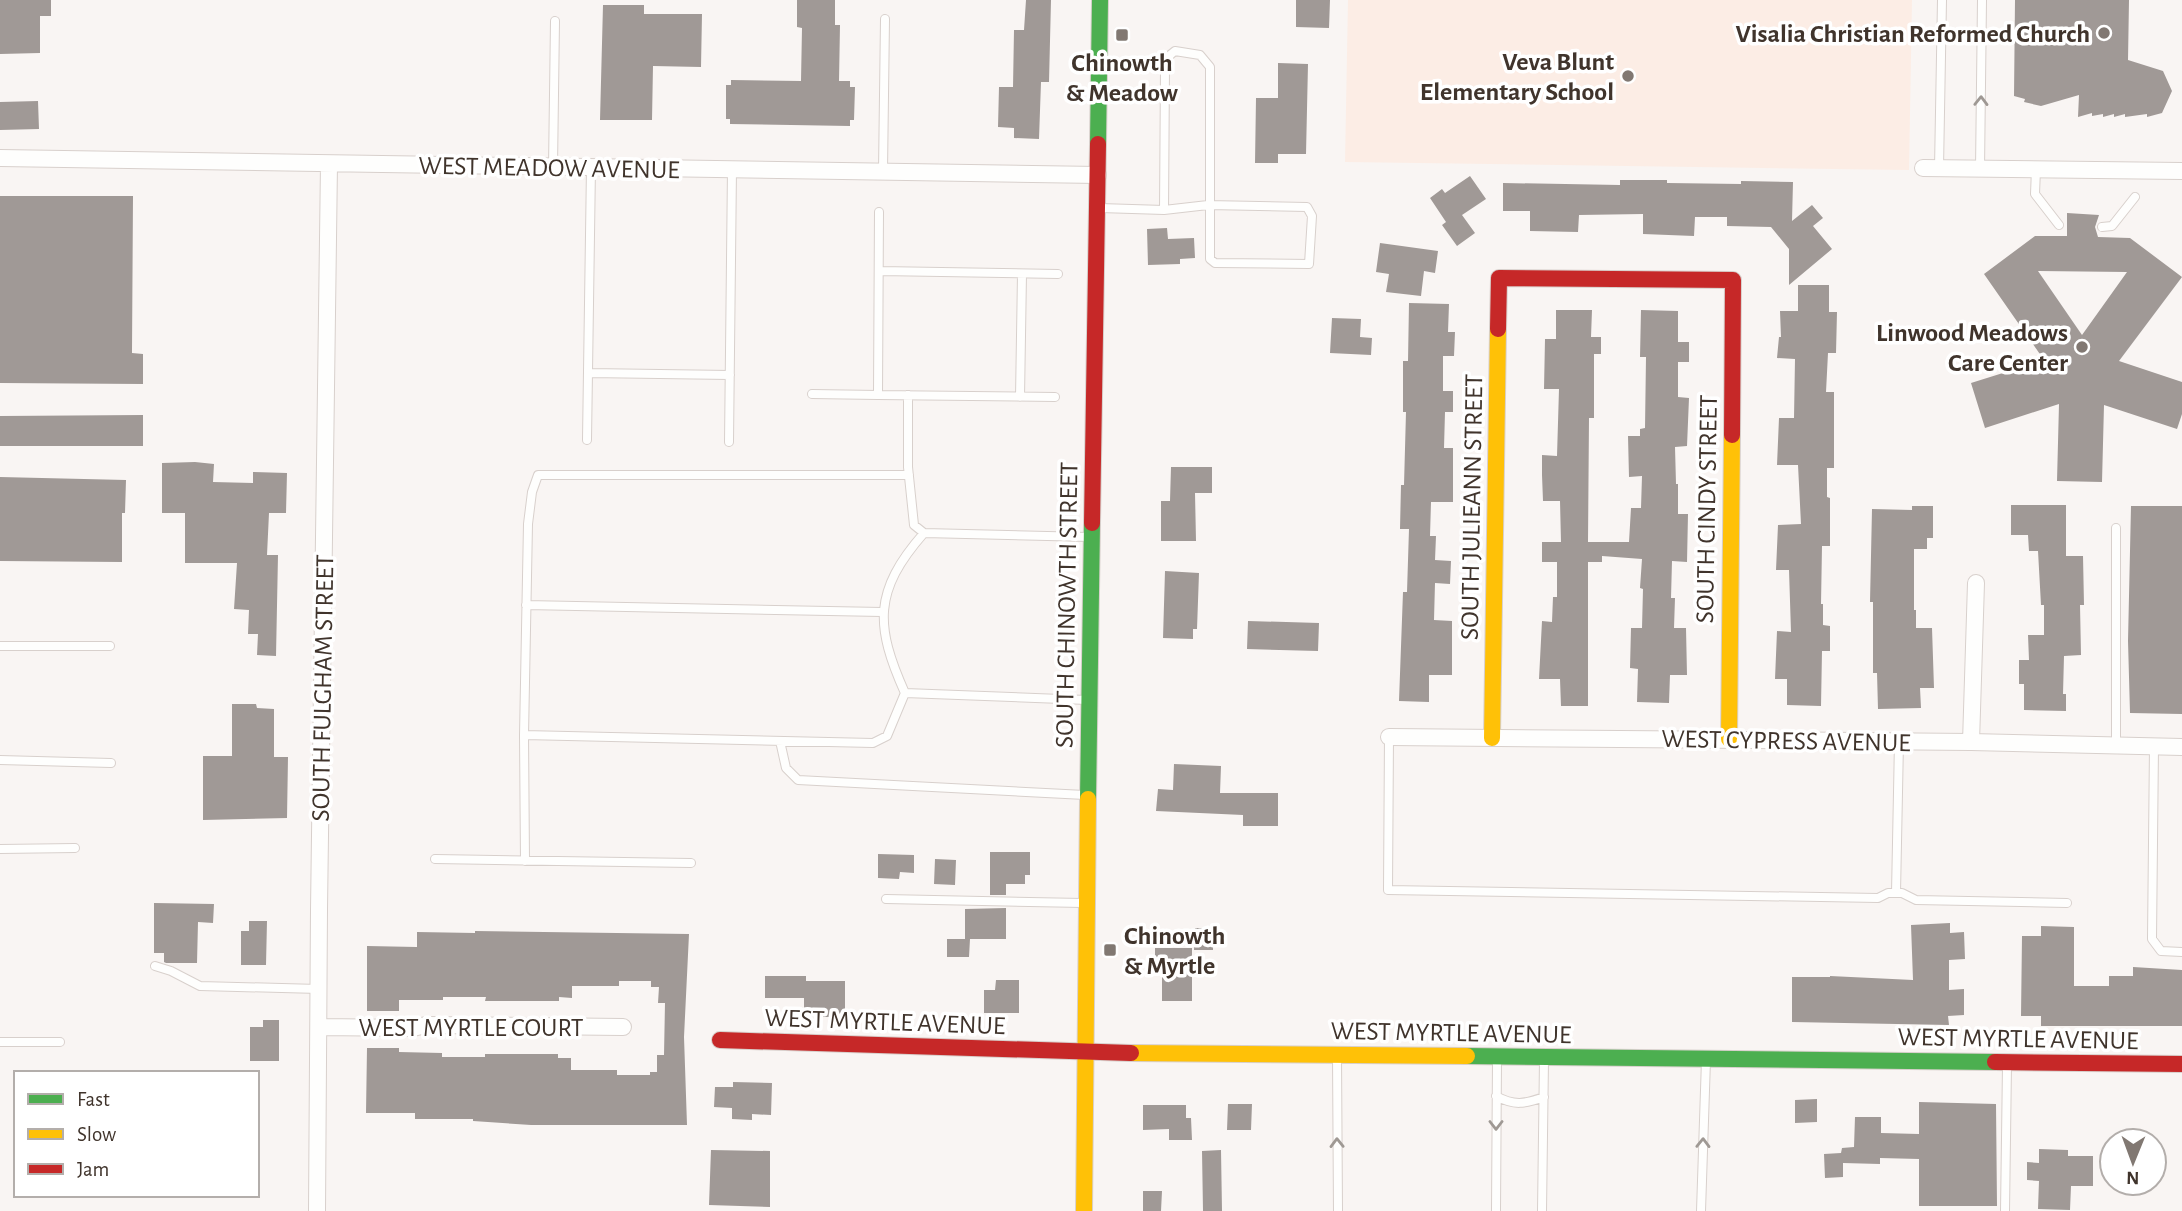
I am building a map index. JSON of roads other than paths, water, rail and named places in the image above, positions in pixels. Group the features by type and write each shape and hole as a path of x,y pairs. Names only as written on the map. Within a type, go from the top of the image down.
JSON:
{"street":[{"name":"SOUTH CHINOWTH STREET","path":"1084,1211 1084,1052 1100,0"},
{"name":"WEST MEADOW AVENUE","path":"0,158 1098,175"},
{"name":"SOUTH FULGHAM STREET","path":"317,1211 329,164"},
{"path":"1931,168 2182,171"},
{"name":"SOUTH CINDY STREET","path":"1499,278 1733,280 1729,739"},
{"name":"SOUTH JULIEANN STREET","path":"1492,738 1499,278"},
{"path":"1971,742 1976,583"},
{"name":"WEST CYPRESS AVENUE","path":"1390,737 1971,742 2182,747"},
{"name":"WEST MYRTLE COURT","path":"319,1027 623,1027"},
{"name":"WEST MYRTLE AVENUE","path":"720,1040 1084,1052 2182,1064"}],"lane":[{"path":"1931,168 1942,0"},
{"path":"1980,169 1982,0"},
{"path":"883,170 885,19"},
{"path":"553,167 555,21"},
{"path":"1097,208 1164,209 1208,205 1307,206 1312,216 1310,264 1215,263 1210,259 1208,205 1210,68 1200,55 1175,51 1170,55 1165,68 1164,209"},
{"path":"587,440 591,167"},
{"path":"730,442 732,169"},
{"path":"2036,169 2035,194 2059,225"},
{"path":"2102,227 2112,226 2135,197"},
{"path":"878,395 879,212"},
{"path":"880,271 1058,274"},
{"path":"1020,397 1022,274"},
{"path":"589,373 730,375"},
{"path":"812,394 1055,397"},
{"path":"908,395 909,475 914,525 924,533 1092,537"},
{"path":"525,861 524,735 528,524 531,492 538,475 909,475"},
{"path":"2116,528 2116,745"},
{"path":"524,735 873,743 887,736 905,693 892,664 883,624 883,604 905,554 924,533"},
{"path":"526,605 883,612"},
{"path":"0,646 110,646"},
{"path":"905,693 1089,700"},
{"path":"1390,737 1388,890 1878,898 1888,893 1902,893 1916,900 2067,904"},
{"path":"780,741 786,768 798,780 1088,795"},
{"path":"1896,893 1899,742"},
{"path":"2154,746 2152,939 2161,951 2182,952"},
{"path":"0,760 111,763"},
{"path":"0,849 75,848"},
{"path":"435,859 691,863"},
{"path":"886,899 1086,903"},
{"path":"155,966 200,986 319,989"},
{"path":"0,1042 60,1042"},
{"path":"1336,1055 1338,1211"},
{"path":"1496,1211 1497,1057"},
{"path":"1542,1211 1545,1057"},
{"path":"1701,1211 1706,1059"},
{"path":"2005,1211 2007,1062"},
{"path":"1496,1096 1515,1104 1527,1104 1544,1097"}],"place":[{"name":"Visalia Christian Reformed Church","path":"2104,33"},
{"name":"Chinowth & Meadow","path":"1122,35"},
{"name":"Veva Blunt Elementary School","path":"1628,76"},
{"name":"Linwood Meadows Care Center","path":"2082,347"},
{"name":"Chinowth & Myrtle","path":"1110,950"}]}
